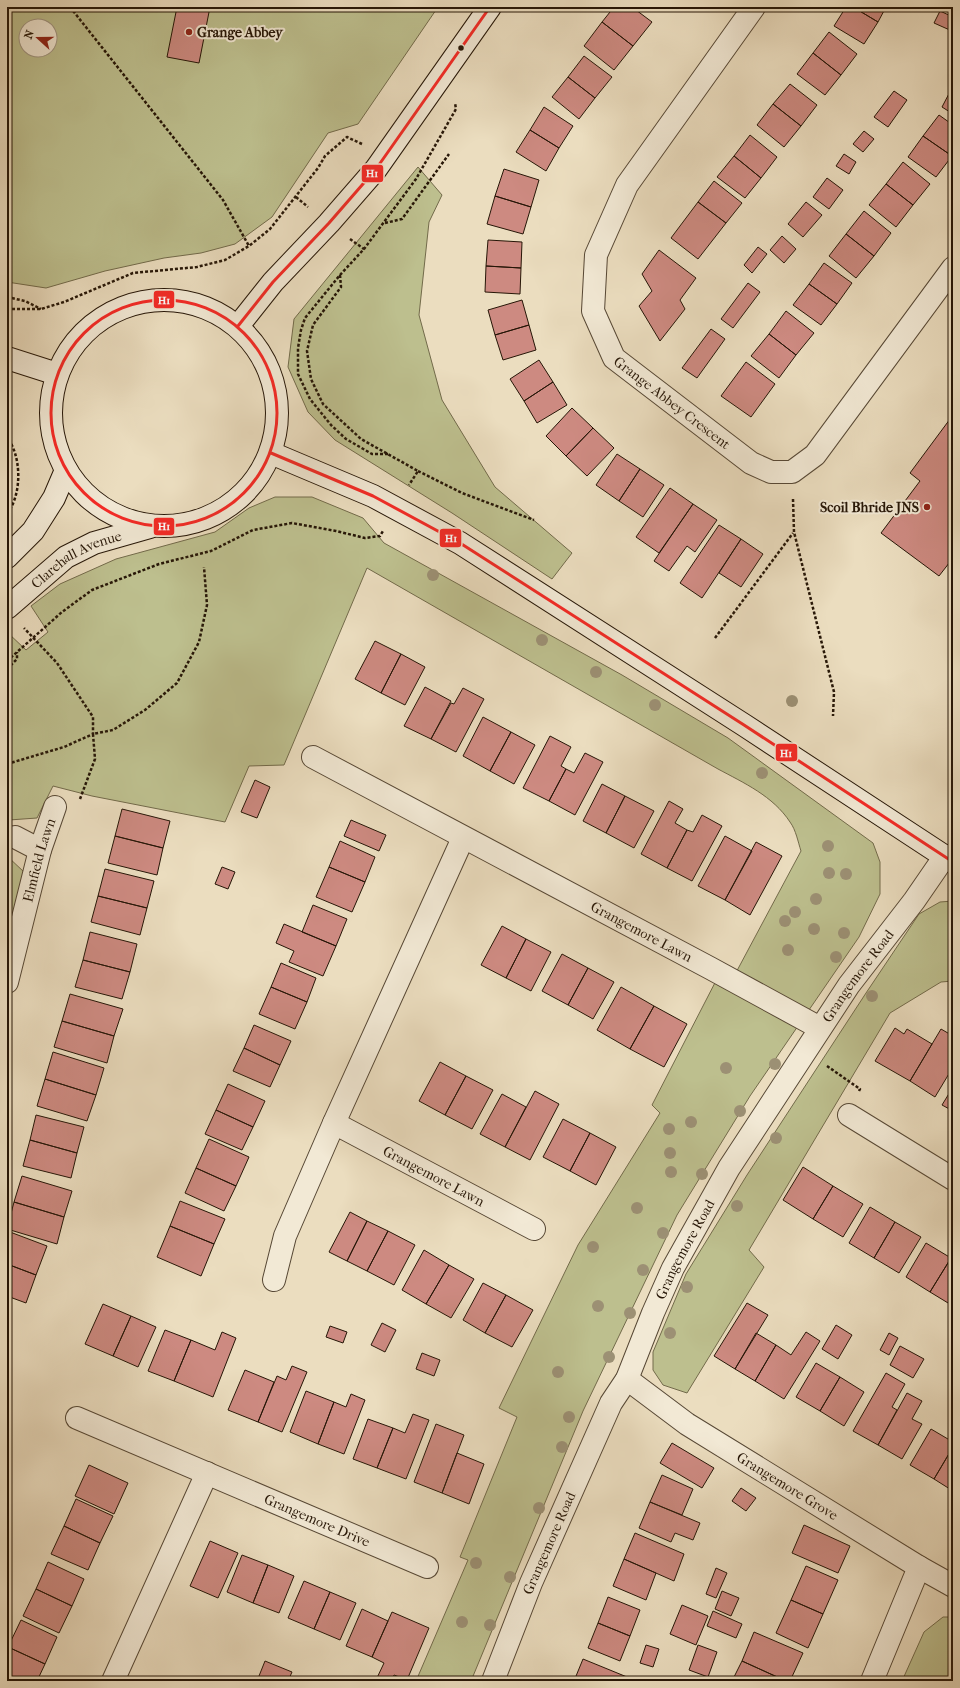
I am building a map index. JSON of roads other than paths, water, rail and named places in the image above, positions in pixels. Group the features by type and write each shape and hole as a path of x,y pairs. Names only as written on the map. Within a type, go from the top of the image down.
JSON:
{"street":[{"path":"238,326 273,282 329,223 376,169 490,7"},
{"name":"Grange Abbey Crescent","path":"754,7 627,185 596,255 593,311 614,358 752,463 771,472 792,472 815,455 953,268"},
{"path":"172,300 207,308 238,326 256,347 270,371 277,398 278,426 271,453 254,483 229,507 198,523 164,528 130,522 99,507 72,481 55,448 50,411 57,374 75,342 80,337 102,318 136,303 172,300"},
{"path":"7,358 57,374"},
{"path":"271,453 373,496 460,543 744,725 949,859"},
{"path":"7,557 33,531 54,498 66,470"},
{"name":"Clarehall Avenue","path":"7,608 66,557 94,543 153,526"},
{"name":"Grangemore Lawn","path":"313,757 820,1028"},
{"name":"Elmfield Lawn","path":"7,982 40,850 55,807"},
{"path":"15,837 40,850"},
{"path":"274,1280 285,1236 334,1123 463,838"},
{"name":"Grangemore Road","path":"493,1681 531,1584 611,1403 627,1379 653,1313 673,1268 729,1168 849,985 914,901 949,859"},
{"path":"849,1115 953,1179"},
{"name":"Grangemore Lawn","path":"334,1123 534,1229"},
{"name":"Grangemore Grove","path":"627,1379 687,1424 919,1567 953,1586"},
{"name":"Grangemore Drive","path":"77,1418 427,1566"},
{"path":"113,1681 207,1473"},
{"path":"872,1681 919,1567"}],"place":[{"name":"Grange Abbey","path":"189,32"},
{"name":"Scoil Bhride JNS","path":"927,507"}]}
